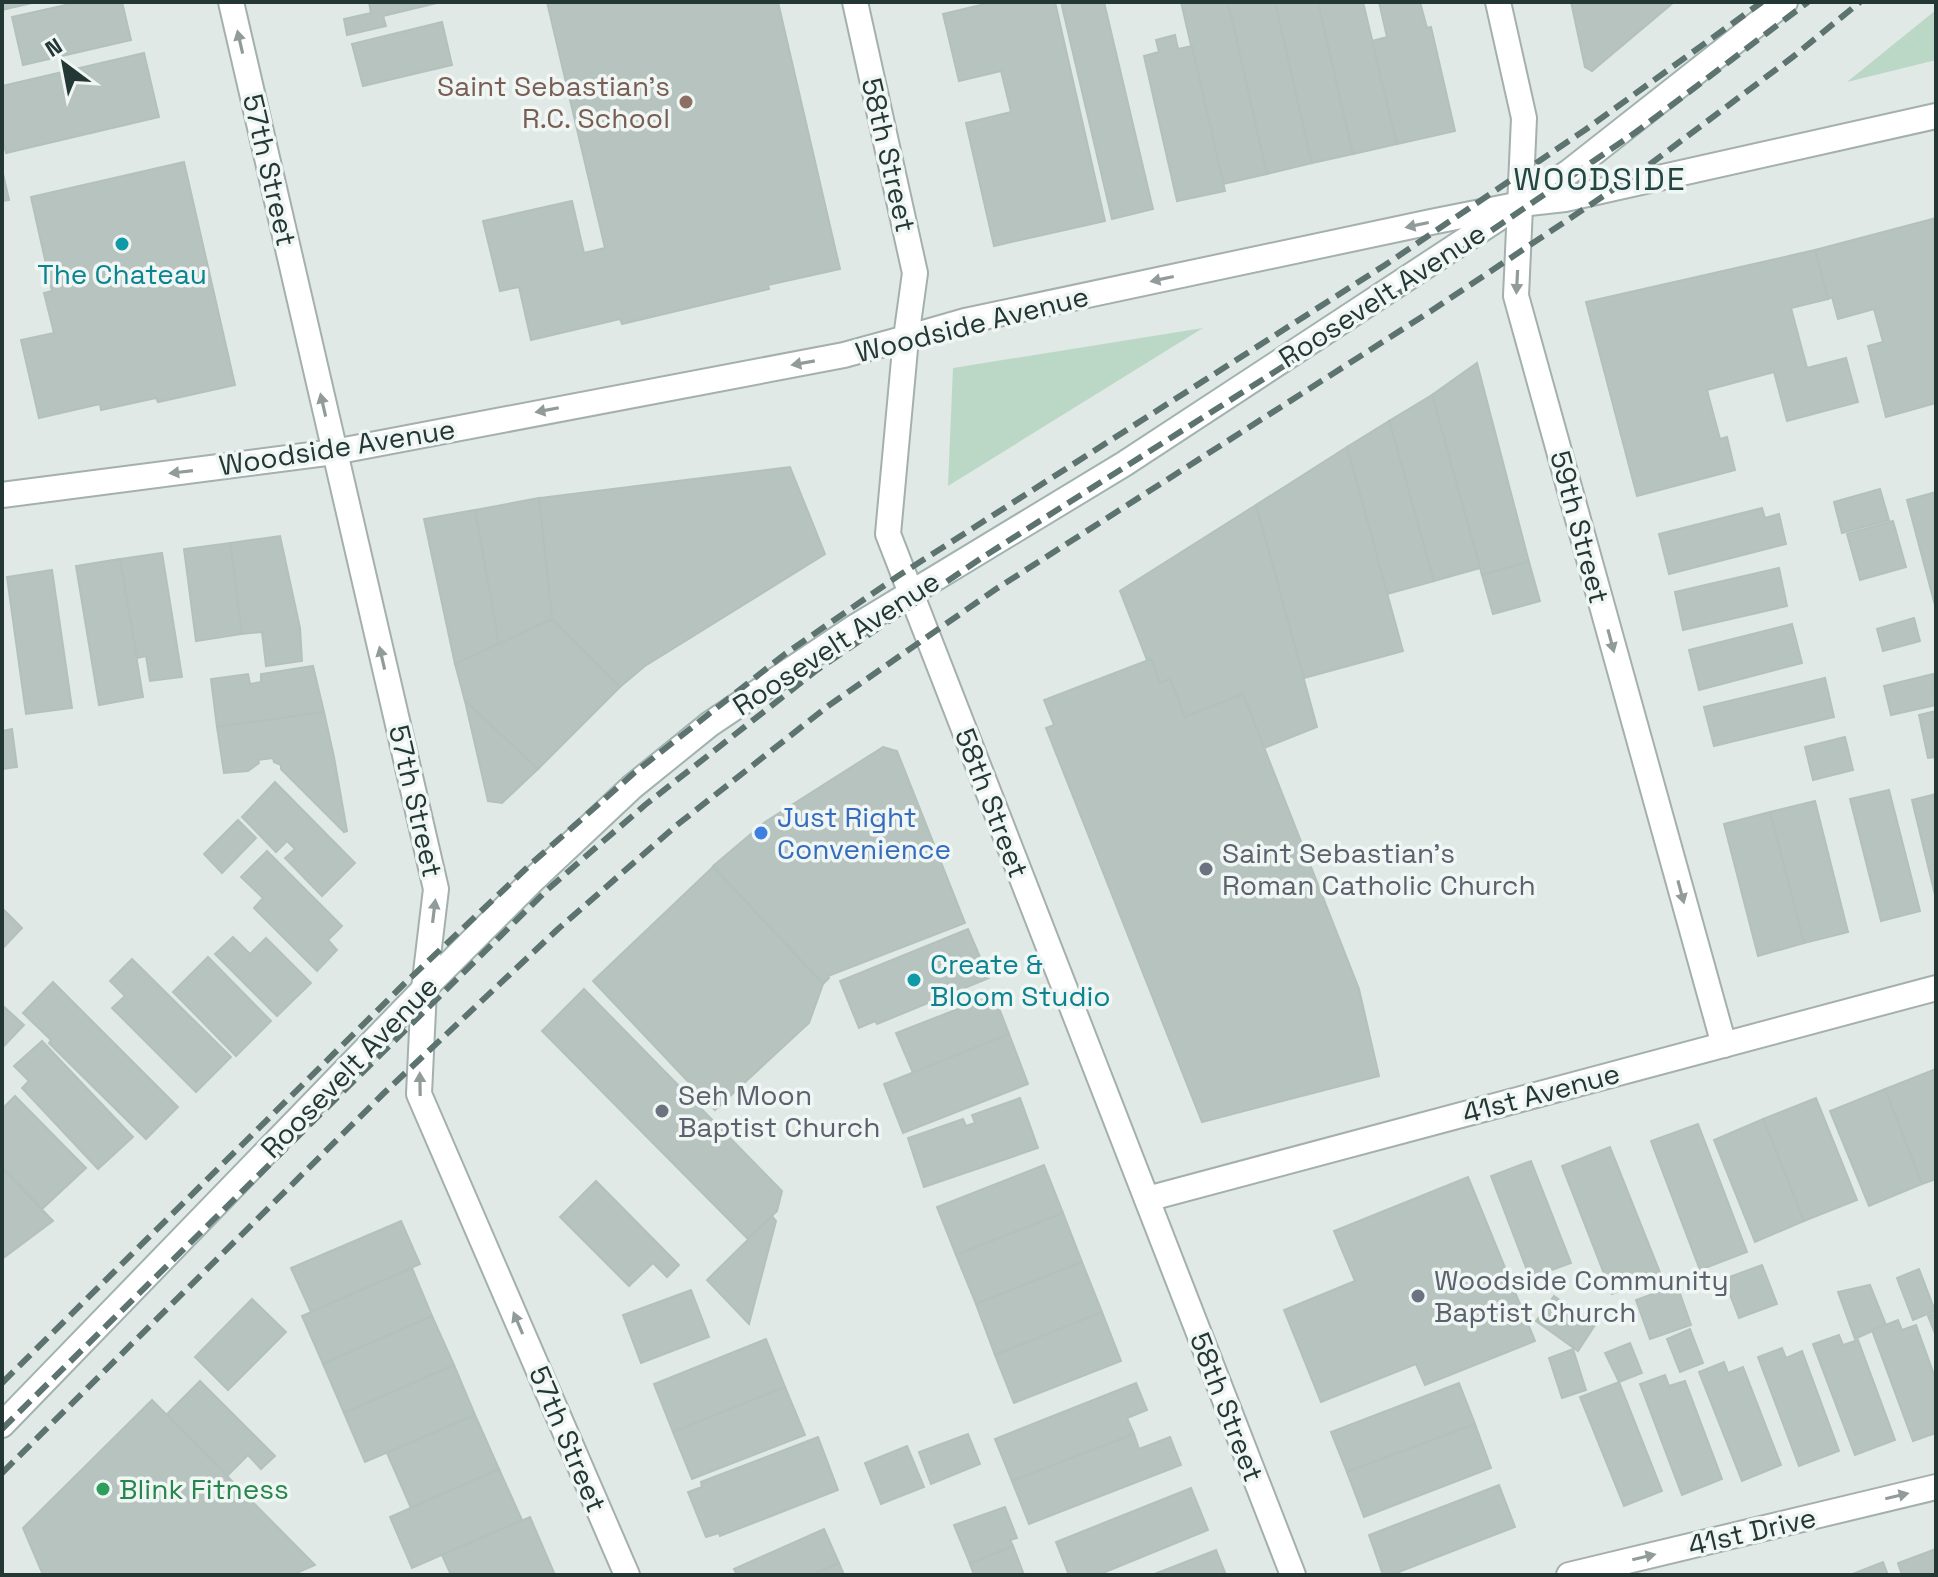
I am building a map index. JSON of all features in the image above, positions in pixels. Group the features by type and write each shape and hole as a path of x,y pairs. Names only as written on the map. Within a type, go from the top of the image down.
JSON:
{"street":[{"name":"57th Street","path":"231,2 436,889 424,989 419,1094 627,1575"},
{"name":"58th Street","path":"855,2 915,273 888,534 1293,1575"},
{"name":"59th Street","path":"1498,2 1524,118 1516,296 1724,1045"},
{"name":"Roosevelt Avenue","path":"2,1425 12,1407 534,879 632,787 710,724 855,627 1124,464 1521,204 1582,162 1785,2"},
{"name":"Woodside Avenue","path":"2,495 334,452 844,355 965,321 1521,204 1565,199 1658,180 1936,116"},
{"name":"41st Avenue","path":"1147,1199 1936,988"},
{"name":"41st Drive","path":"1569,1575 1936,1487"}],"green space":[{"path":"1936,10 1936,60 1847,82"},
{"path":"1203,328 948,486 953,368"}],"building":[{"path":"2,2 36,2 2,10"},
{"path":"79,2 122,2 131,40 23,65 12,17"},
{"path":"369,2 441,2 383,16 386,26 347,35 344,19 371,13"},
{"name":"Saint Sebastian's R.C. School","path":"547,2 778,2 840,269 622,324 620,319 531,340 519,287 500,291 483,221 572,201 584,253 605,248"},
{"path":"993,2 1055,2 1105,221 994,246 966,123 1011,112 1001,71 959,81 943,14"},
{"path":"1061,2 1104,2 1153,209 1112,219"},
{"path":"1181,2 1228,2 1267,174 1223,184"},
{"path":"1228,2 1275,2 1312,163 1267,174"},
{"path":"1275,2 1318,2 1353,154 1312,163"},
{"path":"1318,2 1363,2 1397,144 1353,154"},
{"path":"1379,2 1420,2 1427,28 1431,27 1455,131 1397,144 1372,41 1387,37"},
{"path":"1571,2 1674,2 1592,71 1585,67"},
{"path":"442,22 452,65 363,86 352,44"},
{"path":"1175,35 1178,49 1192,46 1225,191 1177,201 1144,56 1159,52 1156,40"},
{"path":"144,53 159,117 6,153 2,137 2,86"},
{"name":"The Chateau","path":"184,162 235,385 158,402 156,398 101,410 100,404 39,418 21,340 54,333 44,293 52,291 31,197"},
{"path":"2,169 9,200 2,201"},
{"path":"1936,218 1936,403 1886,417 1868,346 1883,342 1874,309 1838,319 1832,297 1828,299 1815,250"},
{"path":"1815,250 1828,299 1791,308 1807,368 1846,358 1858,402 1787,421 1774,372 1707,390 1720,439 1727,437 1735,470 1637,496 1586,302"},
{"path":"1477,363 1529,562 1482,575 1432,395"},
{"path":"1432,395 1480,568 1434,581 1389,421"},
{"path":"1389,421 1434,581 1387,594 1347,447"},
{"path":"1347,447 1403,651 1304,678 1256,505"},
{"path":"790,467 825,554 645,666 620,687 552,619 539,498"},
{"path":"1880,489 1889,520 1842,533 1834,502"},
{"path":"1936,492 1936,609 1907,500"},
{"path":"539,498 552,619 499,644 475,510"},
{"path":"1256,505 1317,727 1264,748 1243,694 1185,717 1170,679 1160,683 1151,659 1147,660 1120,591"},
{"path":"1762,508 1765,518 1779,514 1786,544 1669,574 1659,534"},
{"path":"475,510 499,644 455,664 424,519"},
{"path":"1893,521 1906,567 1860,580 1847,534"},
{"path":"280,536 300,628 302,661 266,666 262,632 242,634 230,543"},
{"path":"230,543 242,634 196,641 184,549"},
{"path":"162,553 182,677 150,681 146,656 137,658 120,559"},
{"path":"120,559 143,697 99,705 76,566"},
{"path":"1529,562 1540,601 1493,614 1482,575"},
{"path":"1779,568 1787,606 1683,630 1675,592"},
{"path":"52,570 72,708 26,714 7,577"},
{"path":"1914,618 1920,641 1883,651 1877,629"},
{"path":"552,619 620,687 538,769 465,701 455,664"},
{"path":"1792,624 1802,663 1699,690 1689,650"},
{"name":"Saint Sebastian's Roman Catholic Church","path":"1151,659 1160,683 1170,679 1185,717 1243,694 1359,989 1379,1076 1202,1122 1046,728 1054,725 1044,700"},
{"path":"313,666 324,712 217,727 211,679 248,674 250,684 261,682 261,674"},
{"path":"1933,674 1936,705 1891,715 1884,686"},
{"path":"1825,678 1834,717 1714,746 1704,707"},
{"path":"465,701 538,769 502,803 488,801"},
{"path":"1936,711 1936,757 1928,758 1919,715"},
{"path":"324,712 347,831 344,832 273,758 258,760 259,763 248,771 224,773 217,727"},
{"path":"12,729 17,767 2,769 2,731"},
{"path":"1845,737 1853,770 1813,780 1805,747"},
{"path":"883,747 897,751 965,923 828,976 823,984 713,866 765,822"},
{"path":"275,782 355,863 322,896 285,858 295,849 287,841 276,852 242,817"},
{"path":"1889,790 1920,911 1881,921 1850,799"},
{"path":"1936,794 1936,899 1912,800"},
{"path":"1815,801 1848,932 1804,943 1770,812"},
{"path":"1770,812 1804,943 1758,956 1724,824"},
{"path":"238,820 256,838 222,873 204,854"},
{"path":"267,851 342,926 328,940 337,950 317,971 254,908 263,898 241,877"},
{"path":"713,867 823,984 809,1023 715,1110 593,981"},
{"path":"2,908 22,928 4,947 2,944"},
{"name":"Create & Bloom Studio","path":"968,929 989,978 877,1024 875,1021 859,1028 840,981"},
{"path":"233,937 250,954 266,938 311,983 277,1016 215,954"},
{"path":"208,957 271,1021 236,1056 173,992"},
{"path":"132,959 231,1057 196,1092 112,1008 125,996 110,981"},
{"path":"53,982 178,1107 146,1139 23,1013"},
{"name":"Seh Moon Baptist Church","path":"584,989 782,1191 777,1211 748,1239 542,1031"},
{"path":"994,995 1009,1034 913,1073 896,1033"},
{"path":"2,1005 24,1025 2,1048"},
{"path":"1009,1034 1028,1084 903,1133 884,1084"},
{"path":"42,1041 133,1137 98,1169 22,1088 29,1081 14,1066"},
{"path":"1936,1069 1936,1179 1922,1184 1885,1089"},
{"path":"1885,1089 1922,1184 1869,1206 1830,1111"},
{"path":"15,1096 86,1168 42,1209 2,1168 2,1109"},
{"path":"1020,1098 1038,1148 924,1187 908,1138 963,1119 966,1126 975,1123 972,1115"},
{"path":"1816,1098 1857,1200 1804,1221 1763,1119"},
{"path":"1763,1119 1804,1221 1755,1242 1714,1140"},
{"path":"1698,1124 1747,1252 1700,1270 1651,1141"},
{"path":"1610,1147 1661,1275 1612,1294 1562,1166"},
{"path":"1531,1161 1571,1263 1530,1278 1491,1176"},
{"path":"1044,1165 1063,1213 956,1255 937,1207"},
{"path":"2,1168 53,1221 2,1259"},
{"name":"Woodside Community Baptist Church","path":"1468,1177 1535,1341 1425,1385 1416,1364 1321,1402 1284,1310 1355,1281 1334,1231"},
{"path":"596,1181 679,1265 667,1277 653,1263 629,1286 560,1217"},
{"path":"1063,1213 1082,1262 976,1304 956,1255"},
{"path":"772,1216 776,1221 749,1324 707,1280"},
{"path":"401,1221 420,1264 311,1312 291,1268"},
{"path":"1082,1262 1102,1312 995,1355 976,1304"},
{"path":"1762,1265 1777,1304 1739,1318 1724,1279"},
{"path":"412,1268 432,1316 323,1364 302,1316"},
{"path":"1919,1269 1935,1311 1913,1320 1897,1278"},
{"path":"1677,1285 1691,1325 1650,1339 1636,1300"},
{"path":"1870,1285 1886,1325 1855,1339 1838,1292"},
{"path":"691,1290 709,1337 641,1363 623,1315"},
{"path":"1554,1296 1595,1325 1578,1351 1536,1321"},
{"path":"252,1299 286,1332 228,1390 195,1357"},
{"path":"1102,1312 1121,1361 1014,1403 995,1355"},
{"path":"1936,1313 1936,1336 1928,1316"},
{"path":"432,1316 454,1365 344,1413 323,1364"},
{"path":"1898,1320 1902,1330 1916,1325 1936,1380 1936,1433 1913,1441 1872,1330"},
{"path":"1690,1329 1703,1363 1680,1372 1667,1339"},
{"path":"1839,1335 1843,1345 1858,1340 1895,1440 1855,1455 1813,1344"},
{"path":"766,1339 785,1387 673,1432 654,1384"},
{"path":"1630,1343 1642,1373 1619,1382 1605,1353"},
{"path":"1782,1348 1786,1358 1802,1351 1839,1451 1799,1466 1758,1357"},
{"path":"1573,1349 1586,1390 1562,1398 1549,1358"},
{"path":"1724,1362 1728,1373 1743,1367 1781,1465 1742,1481 1699,1372"},
{"path":"454,1365 475,1415 365,1462 344,1413"},
{"path":"1665,1375 1669,1386 1685,1381 1722,1479 1682,1495 1640,1384"},
{"path":"200,1381 275,1456 261,1469 248,1455 227,1476 167,1414"},
{"path":"1619,1382 1662,1491 1624,1506 1580,1397"},
{"path":"1136,1383 1147,1410 1127,1418 1134,1434 1012,1481 995,1439"},
{"path":"1459,1383 1475,1424 1347,1472 1331,1432"},
{"path":"785,1387 805,1435 692,1479 673,1432"},
{"path":"152,1400 315,1565 292,1575 43,1575 23,1528"},
{"path":"475,1415 499,1469 411,1508 387,1453"},
{"path":"1475,1424 1491,1468 1364,1517 1347,1472"},
{"path":"968,1434 980,1464 931,1484 919,1452"},
{"path":"1134,1434 1139,1449 1170,1437 1181,1465 1029,1524 1012,1481"},
{"path":"818,1437 838,1490 720,1536 719,1533 706,1537 688,1492 702,1487 701,1482"},
{"path":"907,1446 924,1487 881,1504 865,1463"},
{"path":"499,1469 522,1520 412,1568 390,1517"},
{"path":"1499,1485 1515,1527 1391,1575 1383,1575 1369,1535"},
{"path":"1191,1488 1208,1530 1098,1575 1069,1575 1056,1542"},
{"path":"1005,1507 1017,1538 1010,1540 1013,1546 970,1564 954,1525"},
{"path":"530,1517 555,1575 451,1575 442,1555"},
{"path":"824,1529 839,1563 812,1575 737,1575 734,1569"},
{"path":"1013,1546 1024,1575 974,1575 970,1564"},
{"path":"1936,1549 1936,1575 1902,1575 1898,1563"},
{"path":"1216,1550 1226,1575 1152,1575"},
{"path":"1883,1562 1888,1575 1850,1575"},
{"path":"839,1563 844,1575 812,1575"}],"railway":[{"path":"2,1383 404,984 533,862 634,773 785,654 898,576 1385,265 1585,130 1762,2"},
{"path":"2,1429 547,890 645,805 817,670 983,557 1410,286 1636,132 1808,2"},
{"path":"2,1473 384,1093 558,929 677,825 828,706 996,589 1431,311 1641,171 1794,56 1860,2"}],"place":[{"name":"Saint Sebastian's R.C. School","path":"686,102"},
{"name":"The Chateau","path":"122,244"},
{"name":"Just Right Convenience","path":"761,833"},
{"name":"Saint Sebastian's Roman Catholic Church","path":"1206,869"},
{"name":"Create & Bloom Studio","path":"914,980"},
{"name":"Seh Moon Baptist Church","path":"662,1111"},
{"name":"Woodside Community Baptist Church","path":"1418,1296"},
{"name":"Blink Fitness","path":"103,1489"}],"district":[{"name":"WOODSIDE","path":"1600,179"}]}
